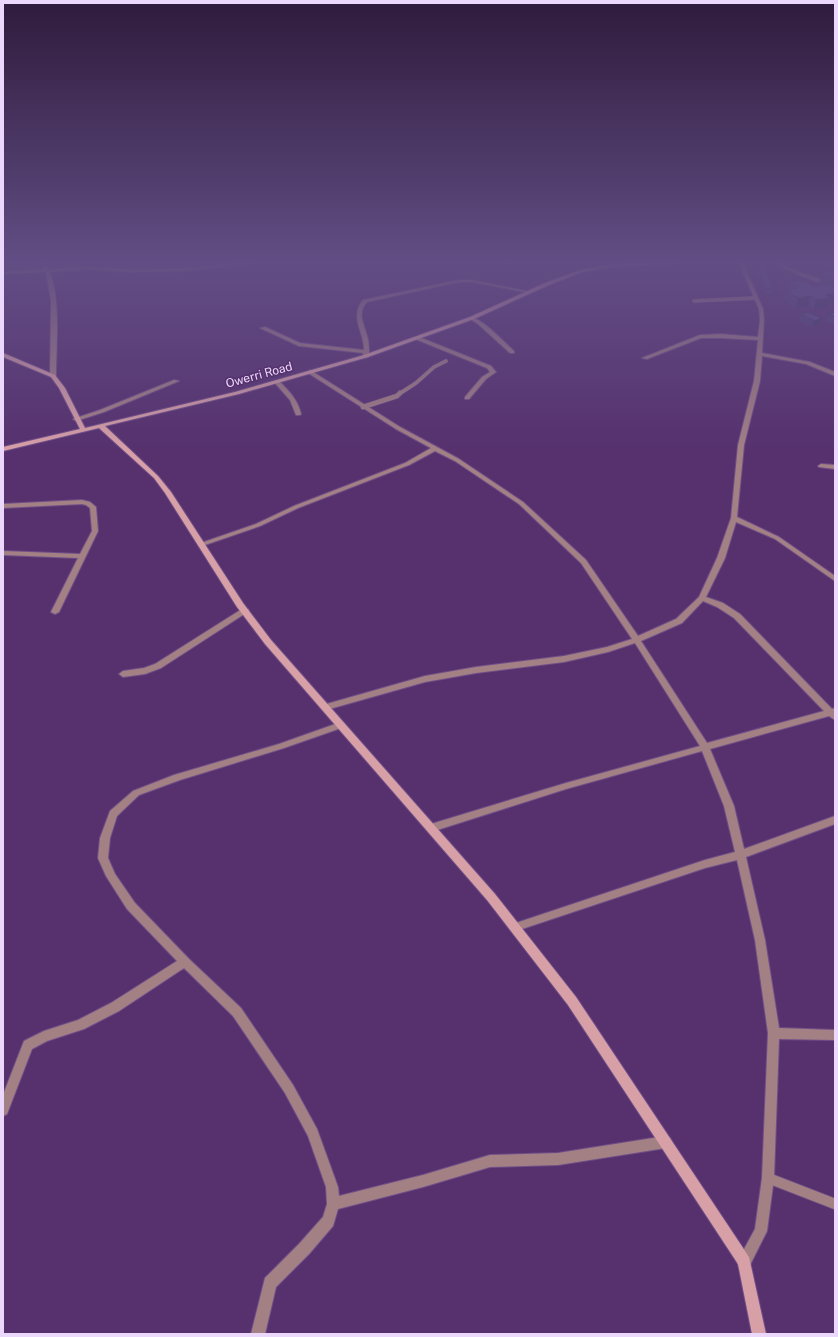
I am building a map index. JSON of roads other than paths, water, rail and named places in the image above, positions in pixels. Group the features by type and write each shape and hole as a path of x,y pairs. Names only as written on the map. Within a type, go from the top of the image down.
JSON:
{"main road":[{"name":"Owerri Road","path":"3,449 277,382 417,338 452,325"},
{"path":"3,355 53,376 58,381 76,419 84,430"},
{"path":"100,425 156,476 203,544 245,611 268,642 516,927 572,1001 744,1262 759,1334"}],"street":[{"path":"53,325 53,376"},
{"path":"263,328 299,344 366,354 366,342 361,325"},
{"path":"484,325 512,352"},
{"path":"326,707 426,679 476,670 564,659 608,649 637,640 679,621 702,598 721,558 734,518 741,445 757,381 761,325"},
{"path":"645,358 704,336 760,339"},
{"path":"417,338 489,367 493,370 493,372 484,378 467,398"},
{"path":"759,354 812,364 835,374"},
{"path":"310,372 398,428 457,460 521,504 584,562 637,640 705,747 729,806 739,855 760,940 774,1033 768,1178 761,1231 744,1262"},
{"path":"76,419 102,411 176,381"},
{"path":"277,382 291,396 297,406 298,414"},
{"path":"203,544 258,525 296,507 407,464 436,448"},
{"path":"821,466 835,467"},
{"path":"3,506 72,502 88,503 93,507 95,531 55,612"},
{"path":"734,518 777,538 835,579"},
{"path":"3,553 83,556"},
{"path":"431,828 566,786 833,713 737,616 720,605 702,598"},
{"path":"123,674 145,671 158,666 245,611"},
{"path":"258,1334 270,1283 304,1249 328,1221 333,1204 332,1187 313,1134 289,1089 237,1012 185,962 131,906 111,876 103,858 105,838 113,814 136,793 177,777 281,746 341,725"},
{"path":"516,927 706,864 739,855 835,820"},
{"path":"3,1110 28,1045 44,1036 80,1025 115,1007 185,962"},
{"path":"774,1033 835,1035"},
{"path":"333,1204 423,1181 490,1161 558,1159 666,1142"}],"lane":[{"path":"364,407 397,396 401,391 426,376 434,368 446,361"},
{"path":"768,1178 835,1204"}]}
